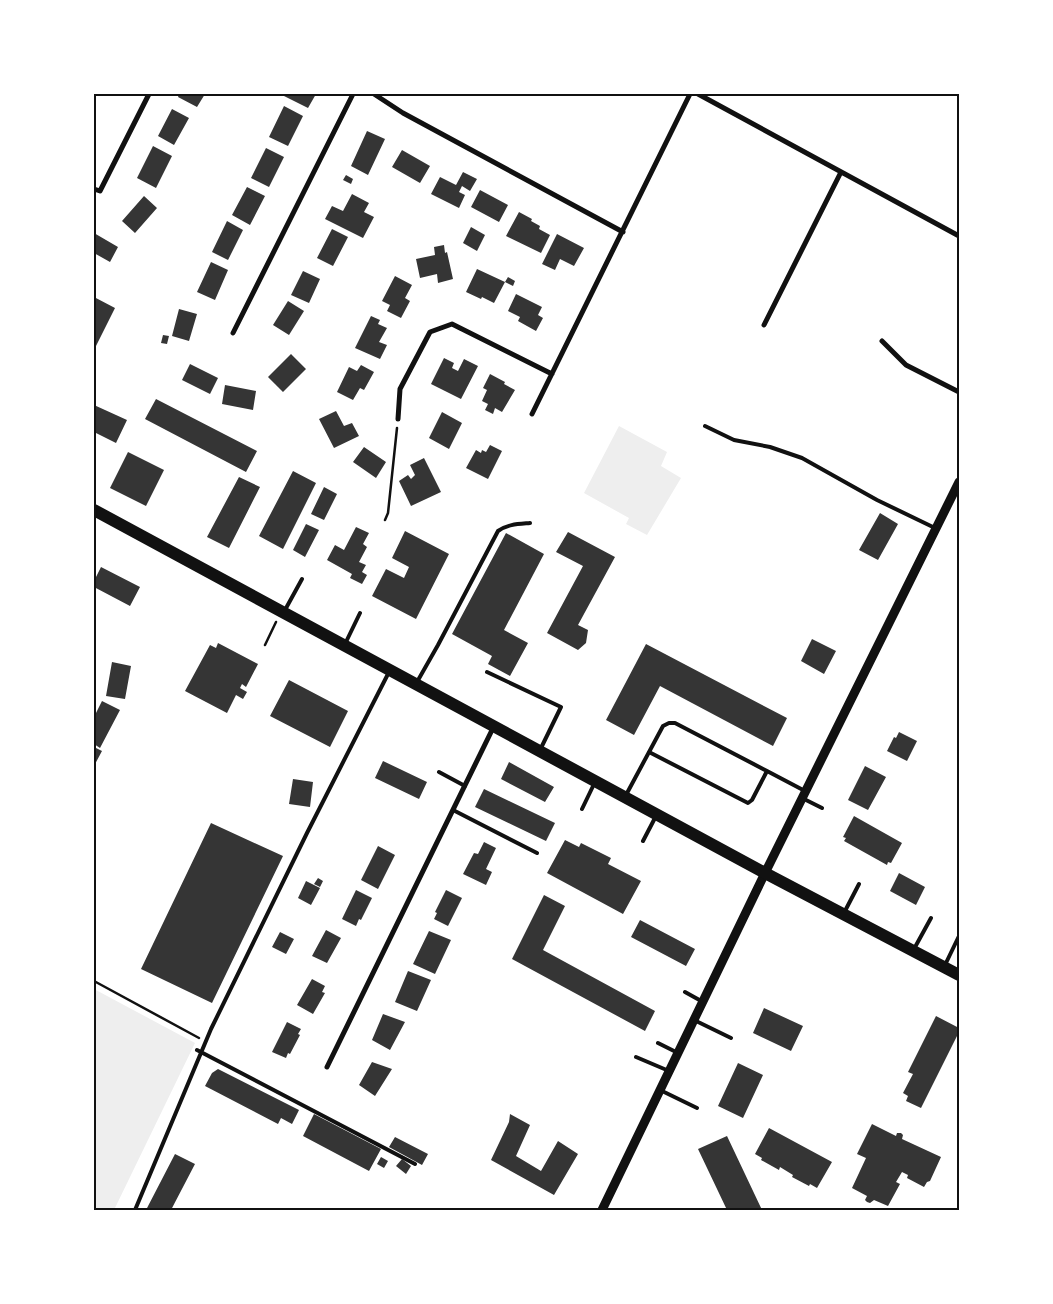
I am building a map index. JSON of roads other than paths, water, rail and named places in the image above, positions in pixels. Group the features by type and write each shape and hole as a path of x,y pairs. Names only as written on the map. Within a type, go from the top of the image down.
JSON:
{"main road":[{"path":"94,510 280,618 344,646 390,670 765,873 959,975"}],"street":[{"path":"94,189 100,192 149,94"},
{"path":"233,333 353,94"},
{"path":"374,94 403,113 622,232"},
{"path":"532,414 690,94"},
{"path":"698,94 959,236"},
{"path":"764,325 842,172"},
{"path":"398,419 400,389 430,332 452,324 552,374"},
{"path":"882,341 906,365 959,392"},
{"path":"602,1210 765,873 959,482"},
{"path":"327,1066 494,725"}],"lane":[{"path":"706,426 734,440 770,447 802,458 877,500 936,529"},
{"path":"416,684 498,531 504,527 530,523"},
{"path":"280,618 302,579"},
{"path":"344,646 360,613"},
{"path":"136,1210 199,1051 390,670"},
{"path":"487,672 562,707 540,750"},
{"path":"625,796 663,726 675,723 767,771 822,808"},
{"path":"649,752 748,803 752,800 767,771"},
{"path":"439,772 465,786"},
{"path":"582,809 596,780"},
{"path":"453,810 536,853"},
{"path":"643,841 658,814"},
{"path":"843,914 859,884"},
{"path":"912,951 931,918"},
{"path":"944,967 959,936"},
{"path":"685,992 703,1002"},
{"path":"694,1020 731,1038"},
{"path":"658,1043 678,1053"},
{"path":"199,1051 415,1164"},
{"path":"636,1057 669,1071"},
{"path":"660,1090 697,1108"}]}
